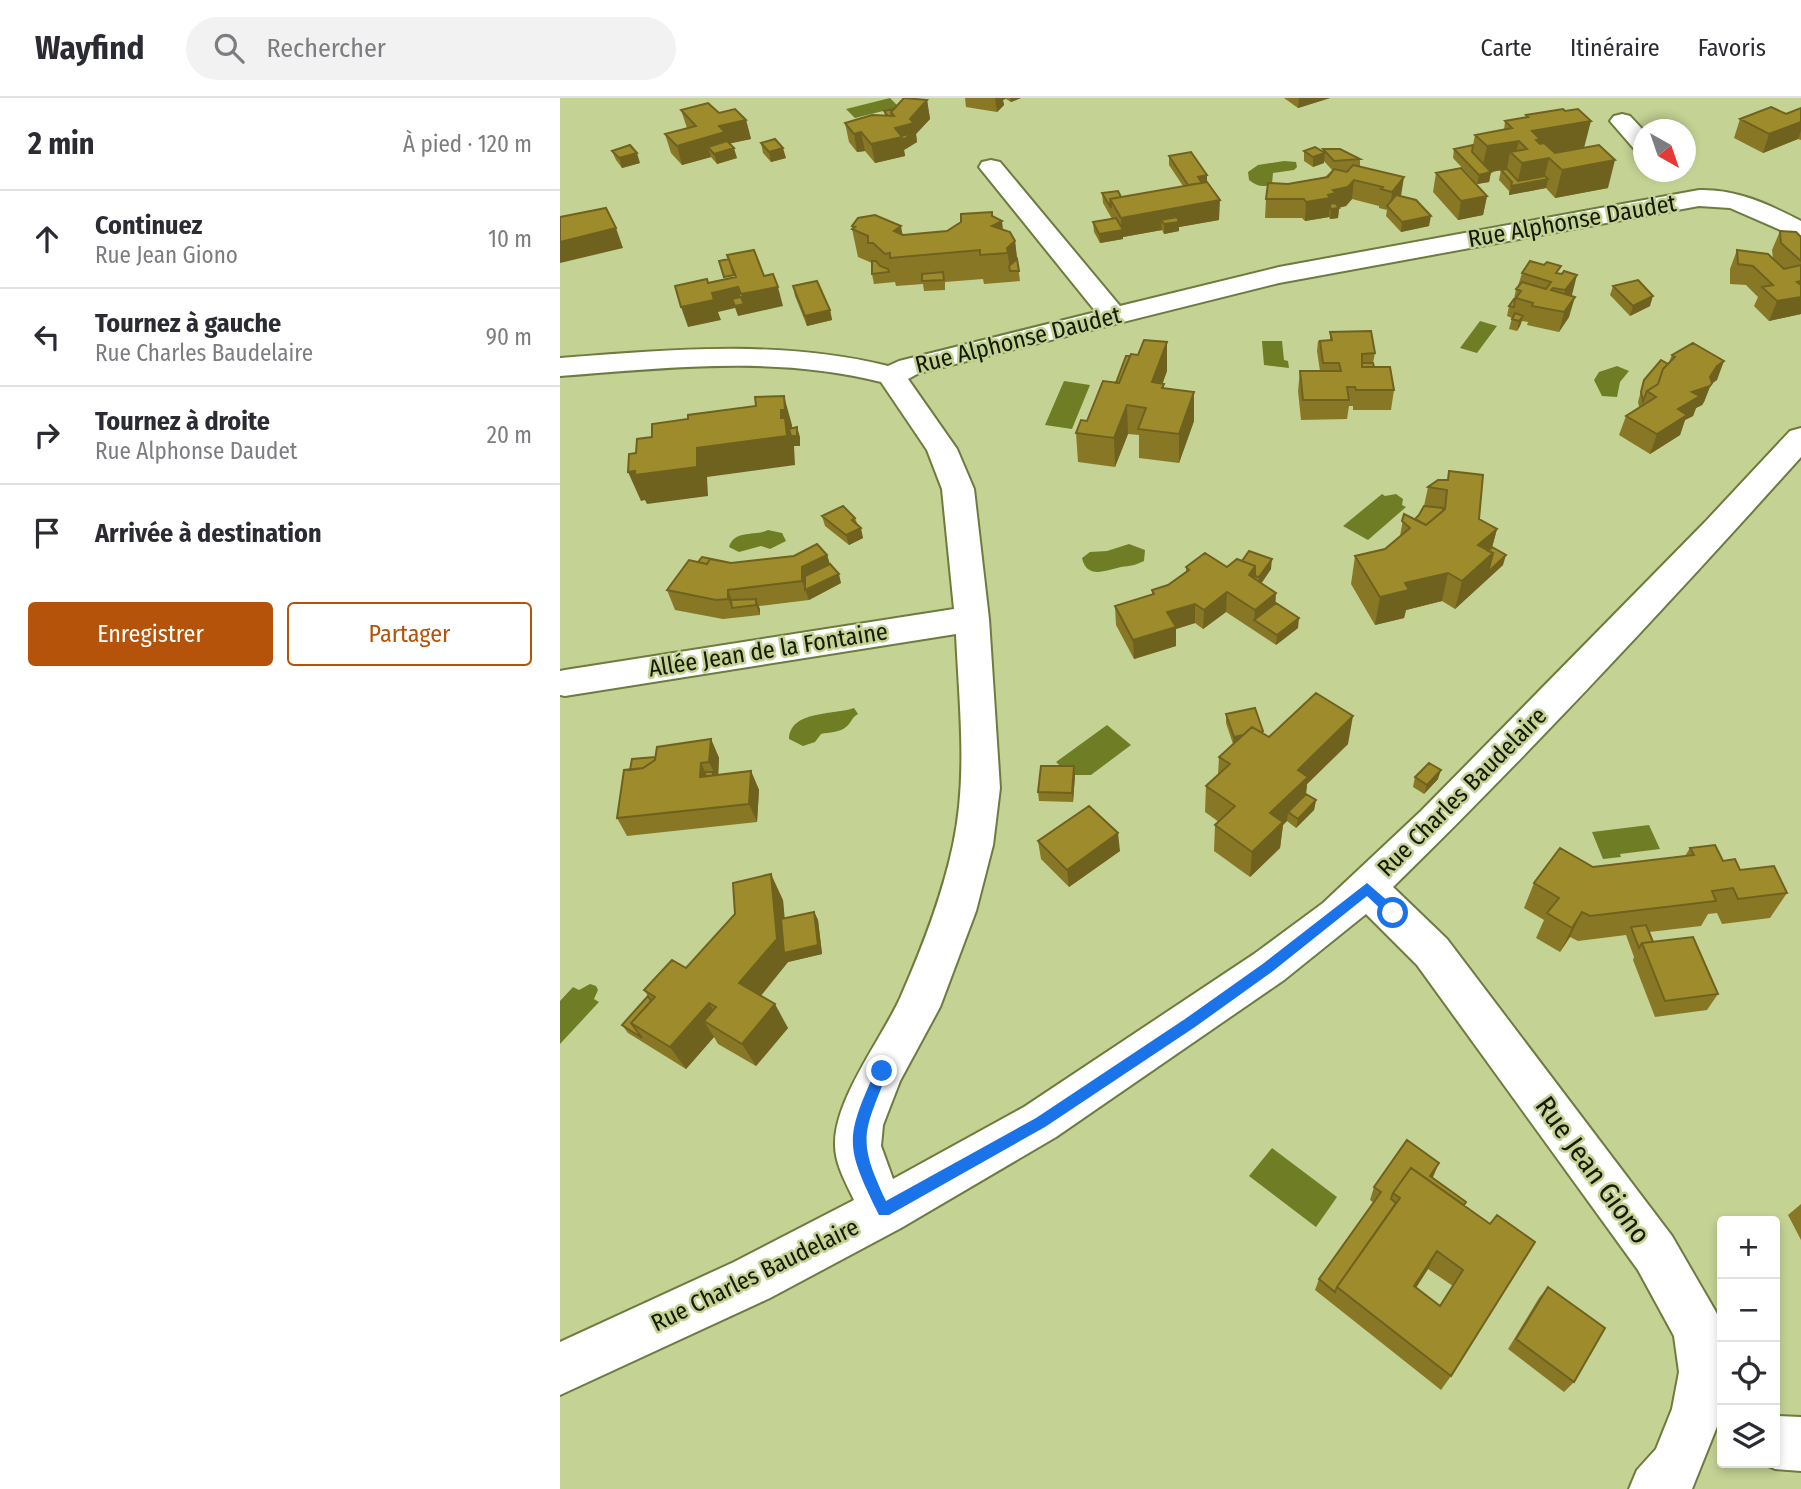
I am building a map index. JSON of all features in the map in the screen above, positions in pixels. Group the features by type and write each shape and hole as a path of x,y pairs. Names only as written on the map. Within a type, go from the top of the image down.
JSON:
{"street":[{"path":"1622,121 1633,134"},
{"path":"991,167 1114,315"},
{"name":"Rue Alphonse Daudet","path":"884,1210 863,1168 858,1146 860,1125 870,1095 908,1028 932,975 955,911 973,845 981,788 972,618 958,489 942,449 891,376 909,367 1279,275 1701,187 1736,199 1801,232"},
{"path":"560,367 724,357 835,362 891,376"},
{"name":"Rue Charles Baudelaire","path":"560,1369 752,1280 884,1210 1040,1122 1190,1023 1289,952 1367,888 1435,822 1717,530 1801,439"},
{"name":"Allée Jean de la Fontaine","path":"565,683 972,618"},
{"name":"Rue Jean Giono","path":"1367,888 1432,952 1655,1253 1698,1330 1710,1415 1676,1467 1656,1489"},
{"path":"1780,1442 1801,1444"}],"shaded area":[{"path":"890,98 899,107 855,118 846,109"},
{"path":"1296,162 1297,167 1294,170 1273,173 1272,184 1260,186 1249,180 1248,172 1258,165"},
{"path":"1480,321 1497,326 1477,353 1460,348"},
{"path":"1262,341 1282,341 1284,360 1288,361 1289,368 1264,365"},
{"path":"1617,366 1629,371 1620,382 1617,397 1602,396 1594,380 1599,372"},
{"path":"1064,381 1090,385 1072,429 1045,425"},
{"path":"1382,494 1396,494 1403,499 1402,505 1406,507 1368,540 1343,526"},
{"path":"768,530 782,533 786,541 770,549 761,546 739,552 729,547 732,541 740,536"},
{"path":"1129,544 1145,550 1144,561 1098,572 1084,565 1082,558 1090,552 1107,551"},
{"path":"854,708 858,714 843,729 821,734 815,742 803,746 789,739 791,730 805,718"},
{"path":"1107,725 1131,745 1091,775 1070,775 1056,762"},
{"path":"1649,825 1660,849 1620,854 1621,857 1603,859 1592,832"},
{"path":"590,984 598,990 594,999 599,1002 560,1044 560,1001 573,987 579,990"},
{"path":"1272,1148 1337,1197 1316,1227 1249,1176"}],"building":[{"path":"904,98 927,100 910,119 914,123 895,128 902,137 871,144 861,132 854,134 845,123 872,115 894,116 891,112"},
{"path":"708,103 719,113 735,109 746,120 719,126 725,132 677,146 665,134 696,126 681,110"},
{"path":"1771,107 1786,114 1801,108 1801,122 1769,134 1740,119"},
{"path":"894,109 892,116 888,116 884,111"},
{"path":"1563,109 1578,109 1591,121 1532,131 1540,139 1536,140 1540,144 1544,143 1555,153 1599,145 1615,160 1562,170 1549,158 1522,163 1510,152 1527,149 1519,141 1487,146 1475,135 1512,128 1505,121"},
{"path":"775,139 783,148 769,152 761,143"},
{"path":"727,141 734,148 714,154 708,147"},
{"path":"630,145 637,153 619,158 612,151"},
{"path":"1473,145 1472,152 1491,172 1479,175 1454,149"},
{"path":"1315,147 1325,153 1313,157 1304,151"},
{"path":"1323,149 1340,149 1360,159 1334,161"},
{"path":"1191,152 1207,175 1198,177 1202,183 1188,185 1169,156"},
{"path":"1353,165 1404,177 1392,192 1354,180 1348,187 1333,190 1336,193 1328,195 1330,198 1306,202 1304,199 1266,199 1268,183 1288,184 1328,177 1334,169 1347,172"},
{"path":"1461,168 1487,196 1461,201 1436,173"},
{"path":"1507,169 1518,181 1545,176 1548,179 1511,186 1512,182 1501,170"},
{"path":"1207,182 1220,200 1121,218 1110,199"},
{"path":"1118,191 1121,197 1110,199 1111,208 1102,193"},
{"path":"1396,195 1416,200 1431,216 1402,222 1387,206"},
{"path":"1335,203 1339,208 1331,209 1330,204"},
{"path":"606,208 616,228 560,242 560,217"},
{"path":"992,212 992,216 1002,221 992,226 1010,232 1015,241 1007,248 1008,253 980,255 980,250 890,258 890,253 885,254 873,243 868,243 868,236 852,229 858,218 875,215 901,226 894,231 903,235 947,231 961,222 961,214"},
{"path":"1177,217 1179,222 1164,224 1161,220"},
{"path":"1116,218 1123,230 1099,234 1093,222"},
{"path":"1780,231 1796,232 1801,237 1801,261 1781,243"},
{"path":"754,250 764,276 773,274 778,287 741,294 738,287 712,293 714,300 681,307 675,286 707,279 708,283 736,277 727,255"},
{"path":"1737,250 1768,254 1784,269 1801,265 1801,281 1797,282 1801,285 1801,297 1777,301 1762,287 1773,285 1753,266 1738,264"},
{"path":"729,259 734,275 724,277 719,261"},
{"path":"1017,259 1019,271 1010,271 1009,266"},
{"path":"872,261 876,261 889,272 872,274"},
{"path":"1530,261 1561,266 1556,273 1562,274 1564,271 1577,275 1565,290 1551,290 1575,297 1564,312 1532,306 1533,303 1516,298 1521,291 1516,289 1522,282 1546,289 1551,282 1522,273"},
{"path":"943,272 944,280 922,281 922,274"},
{"path":"1638,280 1653,296 1633,306 1613,286"},
{"path":"817,281 830,310 805,316 793,286"},
{"path":"741,297 744,304 735,306 732,299"},
{"path":"1515,313 1523,316 1519,321 1512,319"},
{"path":"1371,331 1375,353 1362,354 1362,367 1390,367 1394,390 1356,390 1355,387 1347,387 1349,400 1303,400 1300,371 1341,371 1339,363 1323,363 1320,341 1332,340 1330,332"},
{"path":"1144,340 1167,342 1152,382 1164,384 1162,388 1194,392 1179,434 1138,429 1146,408 1127,405 1114,438 1076,433 1081,420 1087,421 1103,381 1119,383 1131,354 1138,355"},
{"path":"1693,343 1724,361 1710,377 1710,386 1692,392 1700,396 1678,409 1687,415 1657,434 1626,416 1656,397 1647,391 1658,384 1663,369 1675,357 1672,355"},
{"path":"1126,356 1130,356 1119,383 1116,383"},
{"path":"1661,360 1668,364 1663,369 1658,384 1647,391 1643,401 1641,392 1644,380"},
{"path":"1362,363 1373,363 1374,367 1362,367"},
{"path":"784,396 785,410 781,410 781,418 785,418 787,436 697,448 697,467 635,475 635,471 628,472 629,454 636,453 637,439 652,437 652,424 688,419 688,415 756,406 755,397"},
{"path":"797,427 797,436 791,436 789,429"},
{"path":"1449,471 1483,475 1479,519 1497,529 1478,545 1493,553 1462,581 1448,573 1405,583 1409,590 1380,597 1355,556 1385,549 1410,528 1402,521 1404,514 1426,525 1445,509 1447,490 1428,487 1438,480 1448,480"},
{"path":"843,506 861,528 846,535 822,516"},
{"path":"1424,506 1443,508 1443,511 1426,525 1415,519"},
{"path":"817,544 827,555 802,567 802,581 728,590 728,599 716,600 667,590 689,560 707,564 710,559 731,563 794,556"},
{"path":"1492,547 1506,555 1488,572 1493,553 1488,551"},
{"path":"1249,551 1272,559 1259,577 1255,576 1255,566 1242,561"},
{"path":"1205,553 1227,567 1237,559 1255,566 1249,575 1276,593 1255,610 1227,592 1204,610 1195,604 1167,612 1176,627 1133,640 1115,606 1154,594 1152,590 1168,585 1189,570 1186,567"},
{"path":"702,557 731,563 710,559 707,564 698,562"},
{"path":"830,564 839,574 805,590 805,576"},
{"path":"756,599 756,605 732,608 731,600"},
{"path":"1276,603 1299,618 1277,635 1254,620"},
{"path":"1316,693 1353,716 1298,770 1308,777 1270,813 1283,822 1252,852 1215,825 1235,806 1206,786 1230,764 1219,757 1252,727 1269,737"},
{"path":"1255,708 1263,731 1252,727 1243,735 1234,737 1226,714"},
{"path":"711,739 709,762 701,763 700,777 751,771 749,804 617,818 624,770 643,768 655,760 657,747"},
{"path":"655,757 655,760 643,768 630,770 632,759"},
{"path":"1429,763 1441,770 1427,785 1415,777"},
{"path":"1041,766 1074,766 1072,793 1038,792"},
{"path":"705,772 713,772 713,776 705,776"},
{"path":"1306,794 1316,800 1298,819 1288,812"},
{"path":"1089,806 1118,833 1067,870 1038,841"},
{"path":"1715,845 1723,861 1735,859 1740,870 1774,866 1787,893 1738,899 1733,888 1712,891 1716,901 1590,916 1582,912 1572,928 1547,913 1559,898 1534,883 1560,848 1593,867 1694,855 1690,848"},
{"path":"771,874 777,939 739,983 775,1004 742,1044 704,1021 716,1007 709,1003 670,1047 631,1023 655,997 644,990 672,960 686,968 735,914 733,883"},
{"path":"814,912 818,945 784,953 781,919"},
{"path":"1646,925 1653,942 1642,943 1639,948 1631,927"},
{"path":"1693,937 1718,994 1665,1001 1642,943"},
{"path":"648,996 651,1001 631,1023 642,1038 622,1025"},
{"path":"1407,1140 1439,1163 1430,1176 1466,1202 1464,1205 1411,1168 1393,1193 1391,1199 1396,1203 1335,1292 1319,1279 1381,1192 1374,1187"},
{"path":"1411,1168 1490,1224 1497,1215 1535,1242 1451,1376 1337,1287 1400,1198 1393,1193","holes":["1437,1251 1463,1270 1440,1306 1414,1286"]},
{"path":"1548,1287 1605,1328 1574,1382 1516,1339"}],"route":[{"path":"882,1071 860,1125 858,1146 863,1168 884,1210 1040,1122 1190,1023 1338,915 1367,888 1393,913"}]}
